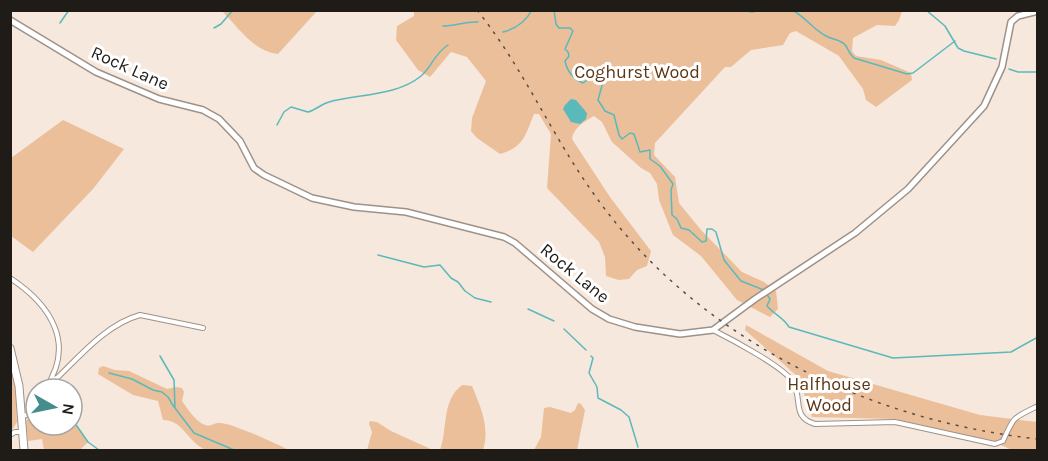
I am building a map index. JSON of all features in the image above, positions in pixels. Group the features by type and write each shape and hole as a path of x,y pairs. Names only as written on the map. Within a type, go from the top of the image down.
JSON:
{"highway":[{"path":"10,348 17,373 24,450"}],"street":[{"name":"Rock Lane","path":"10,20 96,72 159,99 203,110 219,119 240,141 254,168 312,198 354,207 406,212 504,237 515,243 592,309 609,319 624,325 680,334 713,330 755,299 855,233 912,186 984,106 1002,68 1011,22 1017,16 1038,11"},
{"path":"10,278 27,289 40,303 54,325 60,352 52,377"},
{"path":"58,377 103,336 130,318 140,315 203,328"},
{"path":"713,330 788,375 797,390 803,419 815,424 895,422 995,444 1003,441 1014,418 1038,406"},
{"path":"10,435 23,432"}],"green space":[{"path":"222,11 317,11 278,54 269,52 254,43"},
{"name":"Coghurst Wood","path":"414,11 902,11 895,26 877,25 853,38 852,51 856,56 881,60 911,73 912,80 876,107 866,100 863,89 839,56 796,31 790,33 783,45 751,50 731,67 725,67 655,143 654,155 675,177 679,203 701,230 742,272 764,282 776,291 778,309 770,317 737,300 701,256 673,235 659,200 657,184 650,173 641,168 612,142 602,122 594,116 577,128 572,139 610,197 651,251 647,266 637,270 629,279 619,280 606,276 605,257 599,242 547,188 551,134 539,114 534,114 523,140 508,151 500,154 477,138 471,131 472,118 486,81 467,57 451,52 430,77 418,70 396,40 397,26 414,16"},
{"path":"63,120 124,149 93,189 33,252 11,236 11,158"},
{"name":"Halfhouse Wood","path":"746,325 828,371 980,415 1037,422 1037,450 1012,450 992,441 894,419 812,417 798,377 745,330"},
{"path":"10,362 15,383 17,422 11,432"},
{"path":"103,366 129,371 167,389 182,388 184,392 182,401 201,423 233,426 289,450 232,452 204,449 175,423 163,420 158,401 133,395 98,374 99,368"},
{"path":"462,385 472,386 481,410 485,425 483,450 440,450 448,407 455,392"},
{"path":"578,403 585,410 577,450 534,450 541,437 544,408 550,407 571,413"},
{"path":"370,421 377,422 433,450 367,450 372,432"},
{"path":"84,436 88,442 80,450 44,450 42,439 28,441 28,437"}],"water":[{"path":"571,99 576,100 587,113 586,119 580,124 571,122 563,109"}],"waterway":[{"path":"60,23 69,10"},
{"path":"214,28 221,24 233,10"},
{"path":"503,32 520,24 532,10"},
{"path":"554,10 556,24 559,28 570,28 573,31 565,49 569,56 565,61 569,71 583,83 589,79 603,82 598,100 605,111 614,115 619,135 622,139 630,133 634,134 640,152 650,150 650,159 660,166 673,184 671,190 672,215 677,219 681,228 689,230 702,242 706,241 707,229 716,232 724,260 741,281 764,290 770,299 767,306 789,327 893,358 1011,352 1038,337"},
{"path":"741,10 752,12 760,10"},
{"path":"792,10 823,34 844,44 854,58 907,74 913,73 955,41"},
{"path":"926,10 945,26 958,48 996,59"},
{"path":"443,26 478,22"},
{"path":"277,125 284,112 291,107 308,112 329,102 377,94 411,83 425,72 448,45"},
{"path":"1009,69 1018,72 1038,72"},
{"path":"378,255 424,267 440,265 465,291 475,298 491,302"},
{"path":"528,309 554,321"},
{"path":"564,329 586,350"},
{"path":"160,356 174,380 175,408 194,433 234,450"},
{"path":"591,356 593,358 589,373 597,387 598,398 629,417 638,447"},
{"path":"109,373 132,379 162,392 174,407"},
{"path":"84,436 99,450"}],"railway":[{"path":"477,10 508,54 576,168 632,242 679,288 731,328 787,362 847,390 909,413 973,429 1038,439"}]}
